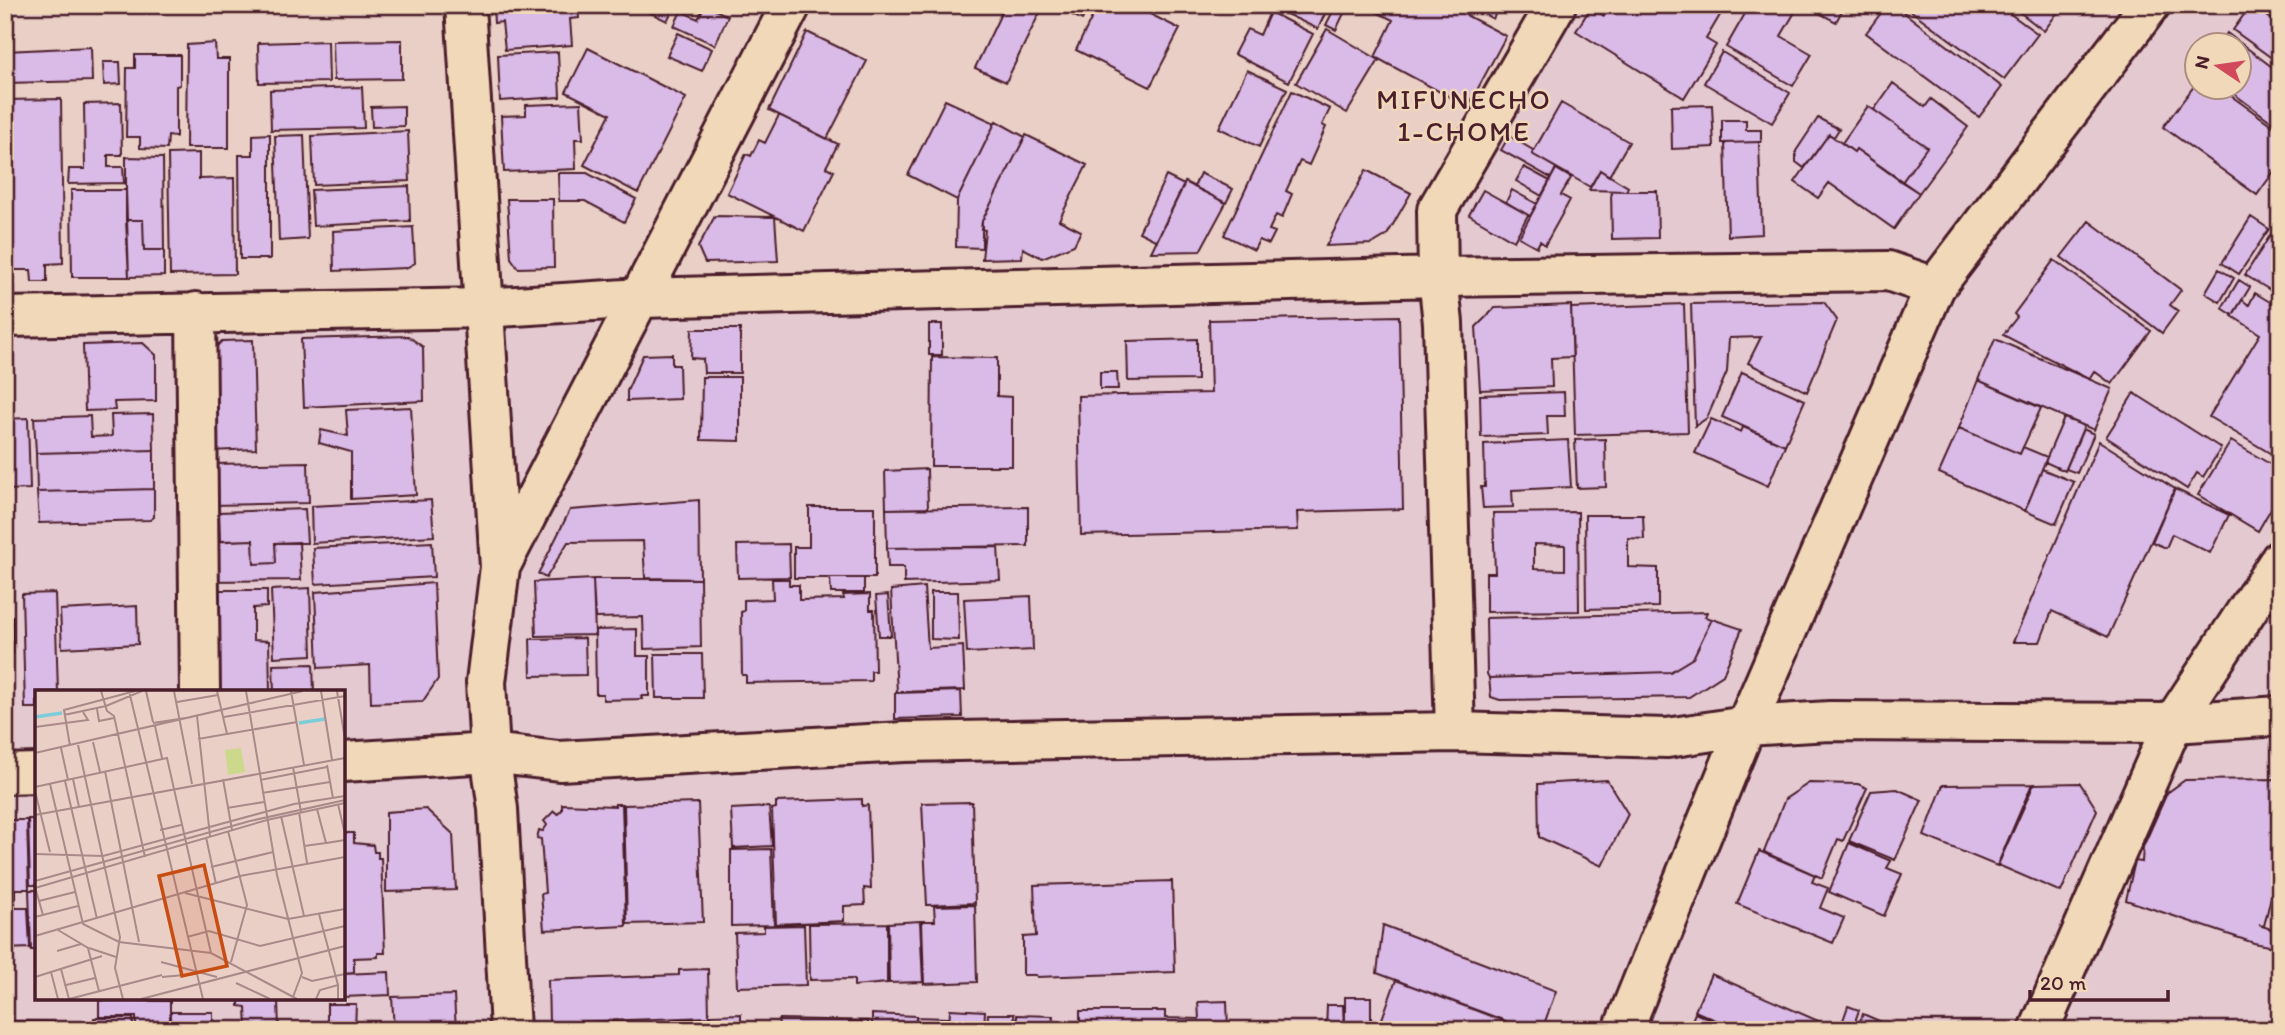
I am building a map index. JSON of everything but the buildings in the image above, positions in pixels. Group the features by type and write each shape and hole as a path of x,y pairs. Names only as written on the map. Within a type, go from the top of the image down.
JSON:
{"street":[{"path":"465,5 500,567 486,682 490,752 498,809 510,1030"},
{"path":"500,567 790,5"},
{"path":"1455,732 1444,337 1438,277 1437,210 1556,5"},
{"path":"1623,1030 1746,726 1935,287 2150,5"},
{"path":"5,317 483,309 641,298 1438,277 1888,271 1935,287"},
{"path":"195,312 200,690"},
{"path":"2039,1030 2173,723 2280,560"},
{"path":"345,762 490,752 559,761 905,742 1455,732 1667,738 1746,726 1830,720 2173,723 2280,716"},
{"path":"5,774 35,774"}],"shaded area":[{"path":"1575,5 2280,5 2280,1030 5,1030 5,295 1414,274"}],"district":[{"name":"MIFUNECHO 1-CHOME","path":"1464,115"}]}
